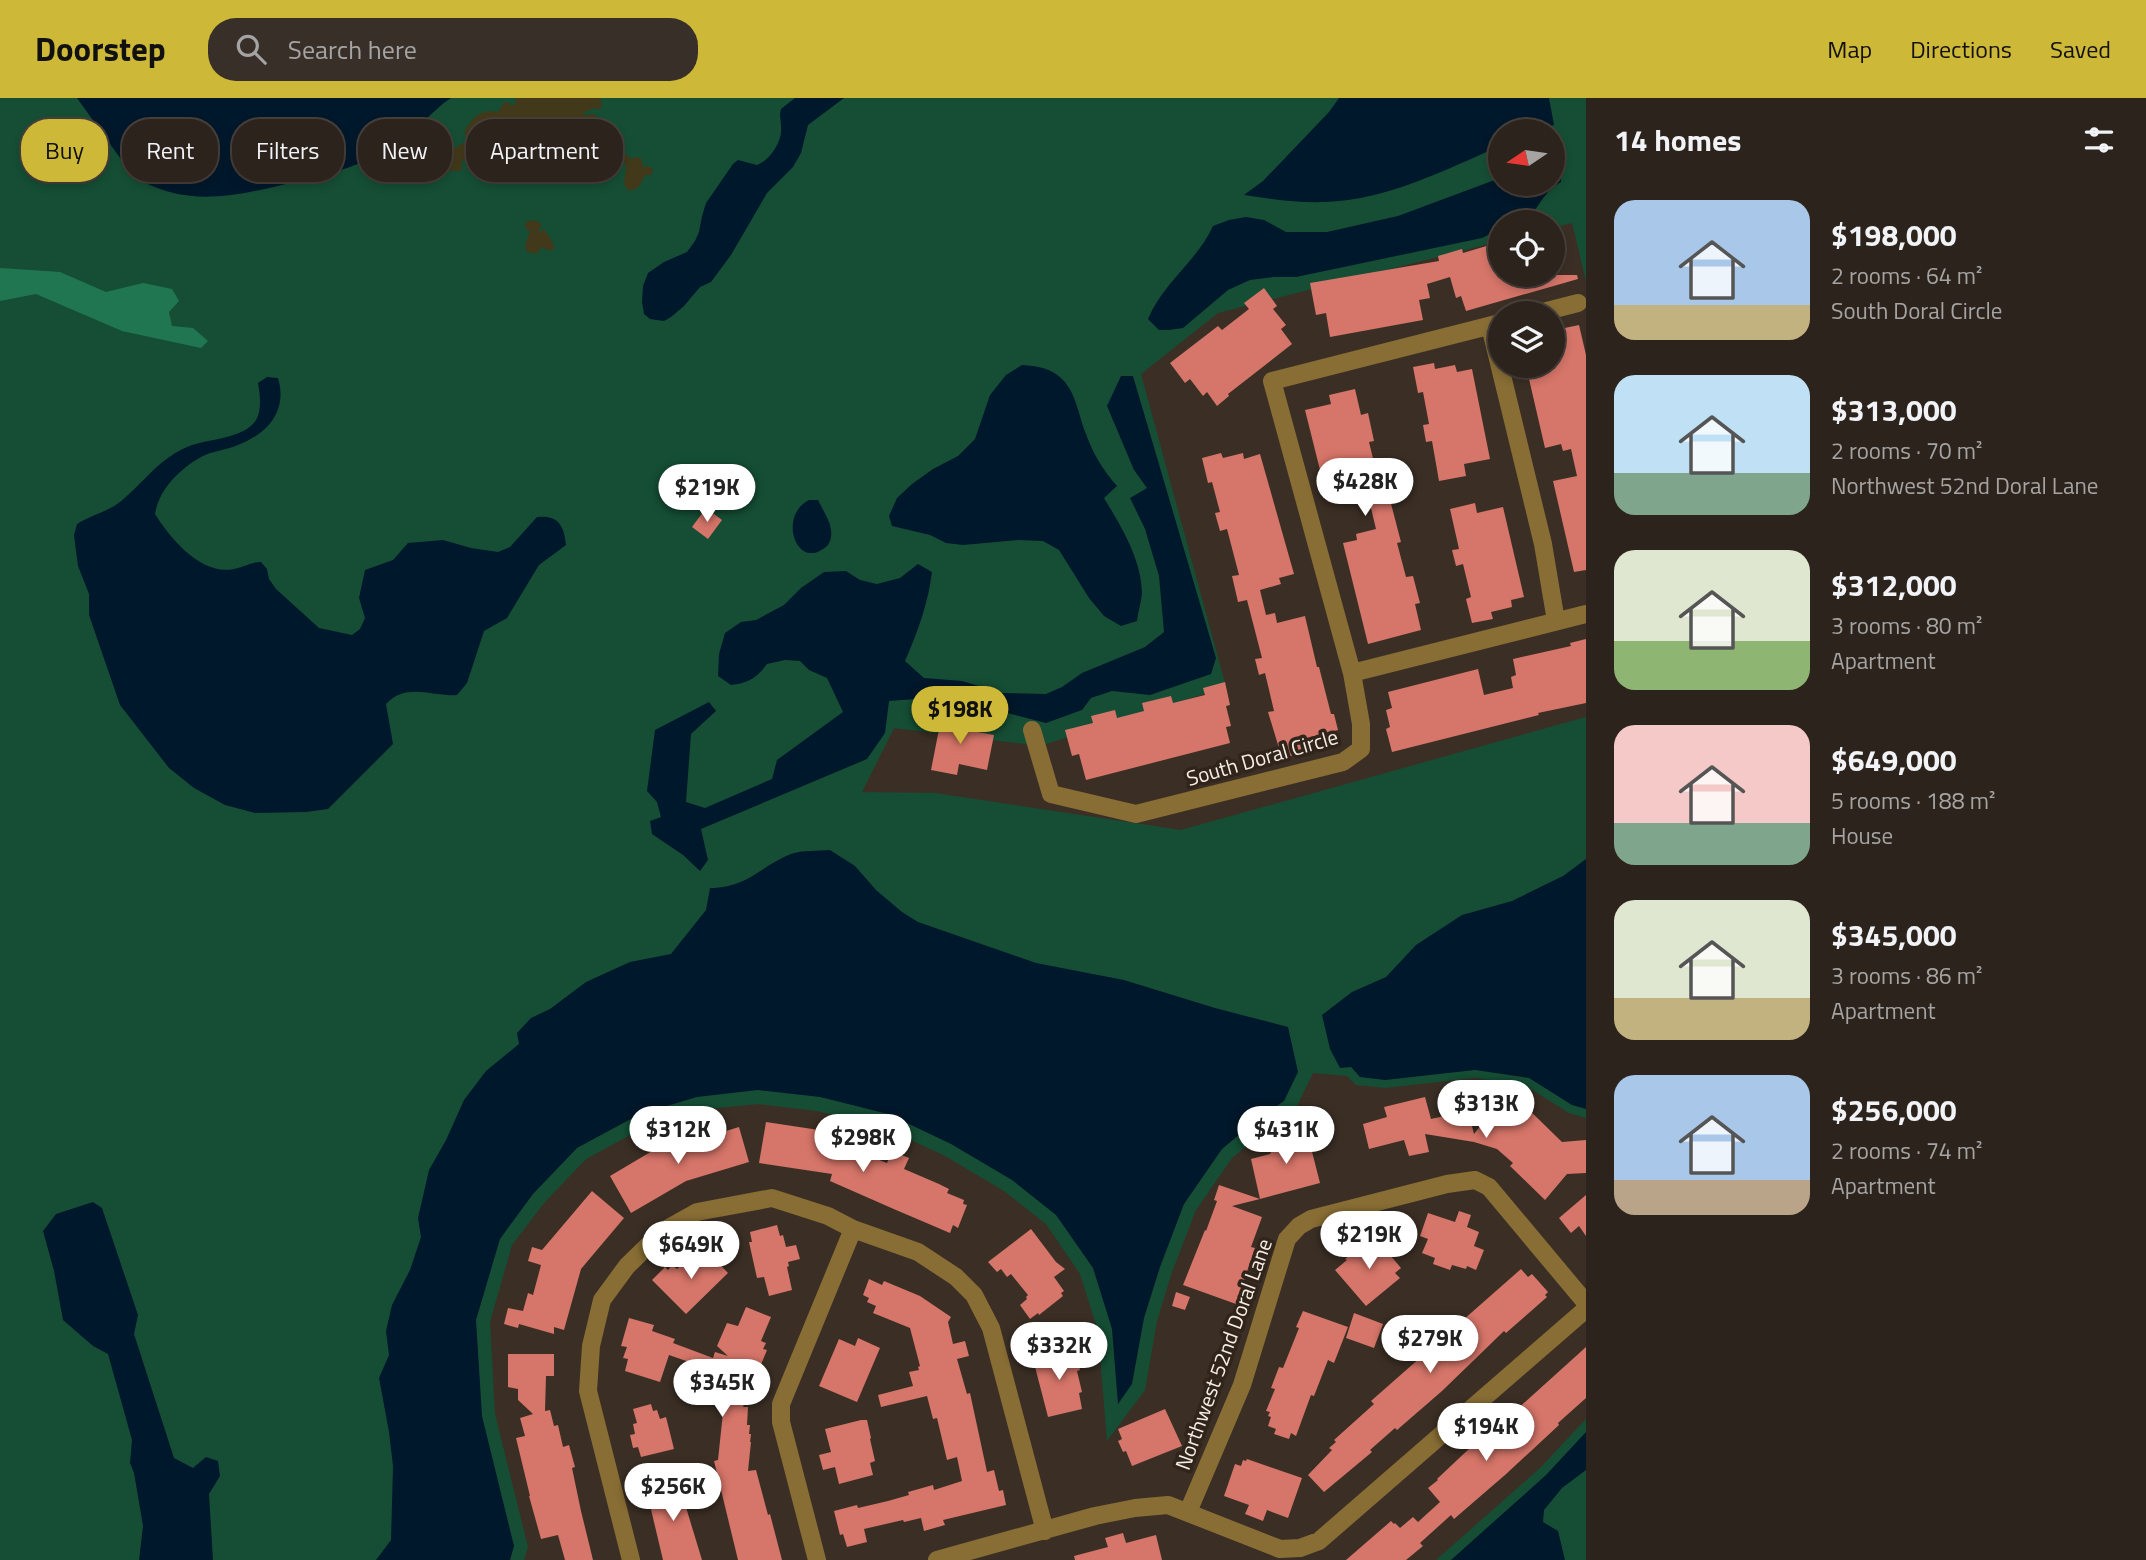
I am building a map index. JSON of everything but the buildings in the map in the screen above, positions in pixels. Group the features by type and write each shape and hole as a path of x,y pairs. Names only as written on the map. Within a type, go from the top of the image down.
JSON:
{"street":[{"path":"1565,306 1578,303"},
{"path":"1488,327 1272,381 1352,673 1586,614"},
{"path":"1507,378 1544,544 1556,621"},
{"name":"South Doral Circle","path":"1032,730 1051,794 1136,814 1343,762 1361,749 1361,724 1352,673"},
{"name":"Northwest 52nd Doral Lane","path":"1188,1512 1241,1385 1287,1239 1299,1226 1311,1219 1447,1184 1475,1180 1489,1188 1586,1303"},
{"path":"631,1560 588,1391 592,1346 602,1300 628,1266 663,1231 697,1212 772,1198 828,1216 918,1252 956,1277 974,1295 991,1328 1045,1531"},
{"path":"817,1560 781,1422 780,1404 853,1228"},
{"path":"937,1560 1096,1516 1168,1505 1280,1549 1300,1548 1319,1541 1586,1309"}],"green space":[{"path":"0,98 1586,98 1586,281 1572,223 1565,225 1565,210 1488,210 1488,244 1218,313 1141,374 1226,687 1040,746 894,728 862,792 935,793 1181,830 1586,717 1586,1118 1569,1113 1526,1086 1475,1078 1385,1088 1356,1085 1347,1076 1313,1073 1295,1110 1232,1158 1196,1210 1157,1321 1145,1390 1107,1441 1098,1331 1080,1274 1046,1224 1004,1191 945,1156 883,1127 817,1111 758,1104 699,1110 645,1127 586,1159 544,1203 512,1245 490,1322 495,1414 528,1547 524,1560 0,1560"},
{"path":"0,268 60,272 106,292 143,283 172,289 179,301 169,312 172,326 193,328 208,341 201,348 122,331 36,294 0,301"},
{"path":"1586,1419 1586,1560 1436,1560 1540,1468"}],"sand":[{"path":"516,98 600,98 602,105 599,110 594,108 583,115 594,114 598,119 473,119 481,113 497,112 503,103 509,102 511,106 515,104"},
{"path":"466,144 466,160 461,163 460,171 452,171 452,152"},
{"path":"626,154 631,159 641,158 643,166 651,167 653,171 651,175 645,175 638,187 629,191 624,184 626,166 623,156"},
{"path":"526,222 539,222 542,226 538,230 540,232 544,229 554,249 550,251 542,247 536,254 527,252 525,245 530,232 525,228"}],"water":[{"path":"77,98 451,98 426,119 358,119 358,164 344,169 344,119 232,119 232,182 294,182 235,195 194,196 174,193 144,182 218,182 218,119 122,119 122,161 108,141 108,119 92,119"},
{"path":"795,98 844,98 808,125 801,153 793,167 767,193 731,255 711,282 700,287 671,317 664,321 650,319 644,314 642,302 643,286 648,273 687,252 699,232 706,203 733,164 738,160 757,165 771,154 780,138 781,109"},
{"path":"1339,98 1549,98 1553,119 1488,119 1488,151 1437,174 1371,196 1315,202 1244,195 1263,181"},
{"path":"1488,182 1488,196 1545,196 1535,210 1488,210 1488,235 1482,238 1296,277 1250,280 1228,290 1183,328 1159,330 1148,319 1162,294 1198,250 1213,226 1246,217 1264,220 1286,232 1327,232 1398,216"},
{"path":"1022,365 1048,370 1067,384 1092,448 1117,486 1104,498 1129,544 1138,569 1142,594 1137,621 1121,626 1104,616 1089,598 1059,550 1043,541 1018,540 963,545 946,543 930,535 892,526 889,516 897,498 933,469 958,456 975,439 990,395 1006,375"},
{"path":"1121,376 1133,376 1216,658 1211,674 1150,695 1112,691 1091,698 1082,710 1046,723 988,708 931,698 889,701 885,733 867,759 701,829 708,860 700,871 683,855 652,834 650,821 661,817 657,802 647,791 655,730 709,702 716,711 691,734 686,802 705,808 772,779 777,760 843,712 827,678 809,670 800,661 785,660 767,664 752,679 737,684 731,685 718,676 719,654 725,633 741,622 756,620 784,605 801,588 824,572 846,571 860,580 877,584 900,578 918,564 932,572 922,617 905,661 924,678 962,681 1002,693 1046,694 1082,673 1145,647 1164,632 1159,576 1145,529 1130,498 1147,488 1134,470 1107,406"},
{"path":"267,377 278,378 280,390 280,401 273,420 258,435 193,462 166,488 157,505 155,514 161,524 178,544 198,561 222,570 261,562 276,589 319,628 352,635 360,629 365,618 359,598 365,570 393,560 408,543 443,540 498,552 510,547 537,517 544,517 559,523 566,545 539,565 507,618 484,631 467,683 457,695 411,692 394,697 386,704 393,744 328,809 306,812 255,813 225,805 194,788 169,768 120,705 89,615 89,594 78,566 74,535 77,524 120,502 170,456 192,445 236,434 251,426 259,412 258,383"},
{"path":"809,500 818,500 831,530 827,545 813,553 805,552 799,546 794,538 793,528 794,517 800,507"},
{"path":"830,850 855,866 876,890 918,922 1036,963 1124,980 1288,1027 1298,1072 1284,1101 1222,1149 1184,1204 1144,1318 1132,1384 1118,1404 1112,1329 1093,1268 1056,1215 1012,1180 951,1144 888,1114 820,1097 758,1090 697,1097 640,1114 577,1148 533,1194 500,1239 476,1320 482,1416 514,1546 510,1560 376,1560 391,1540 393,1466 379,1378 389,1355 386,1331 392,1305 410,1270 421,1237 418,1218 429,1170 464,1100 486,1071 519,1044 517,1033 531,1018 550,1009 586,982 630,962 671,954 706,910 710,888 735,884 791,854"},
{"path":"1586,859 1586,1109 1572,1105 1529,1078 1475,1070 1385,1080 1360,1077 1351,1067 1340,1068 1330,1049 1322,1015 1352,992 1386,977 1416,945 1462,915 1512,901 1563,876"},
{"path":"93,1202 102,1208 138,1315 134,1334 174,1458 193,1468 206,1457 218,1461 220,1476 209,1494 213,1560 139,1560 143,1526 130,1463 132,1440 108,1354 93,1346 63,1320 43,1231 56,1214"},
{"path":"1586,1432 1586,1470 1562,1488 1544,1510 1543,1522 1558,1531 1565,1560 1451,1560 1546,1475"}]}
